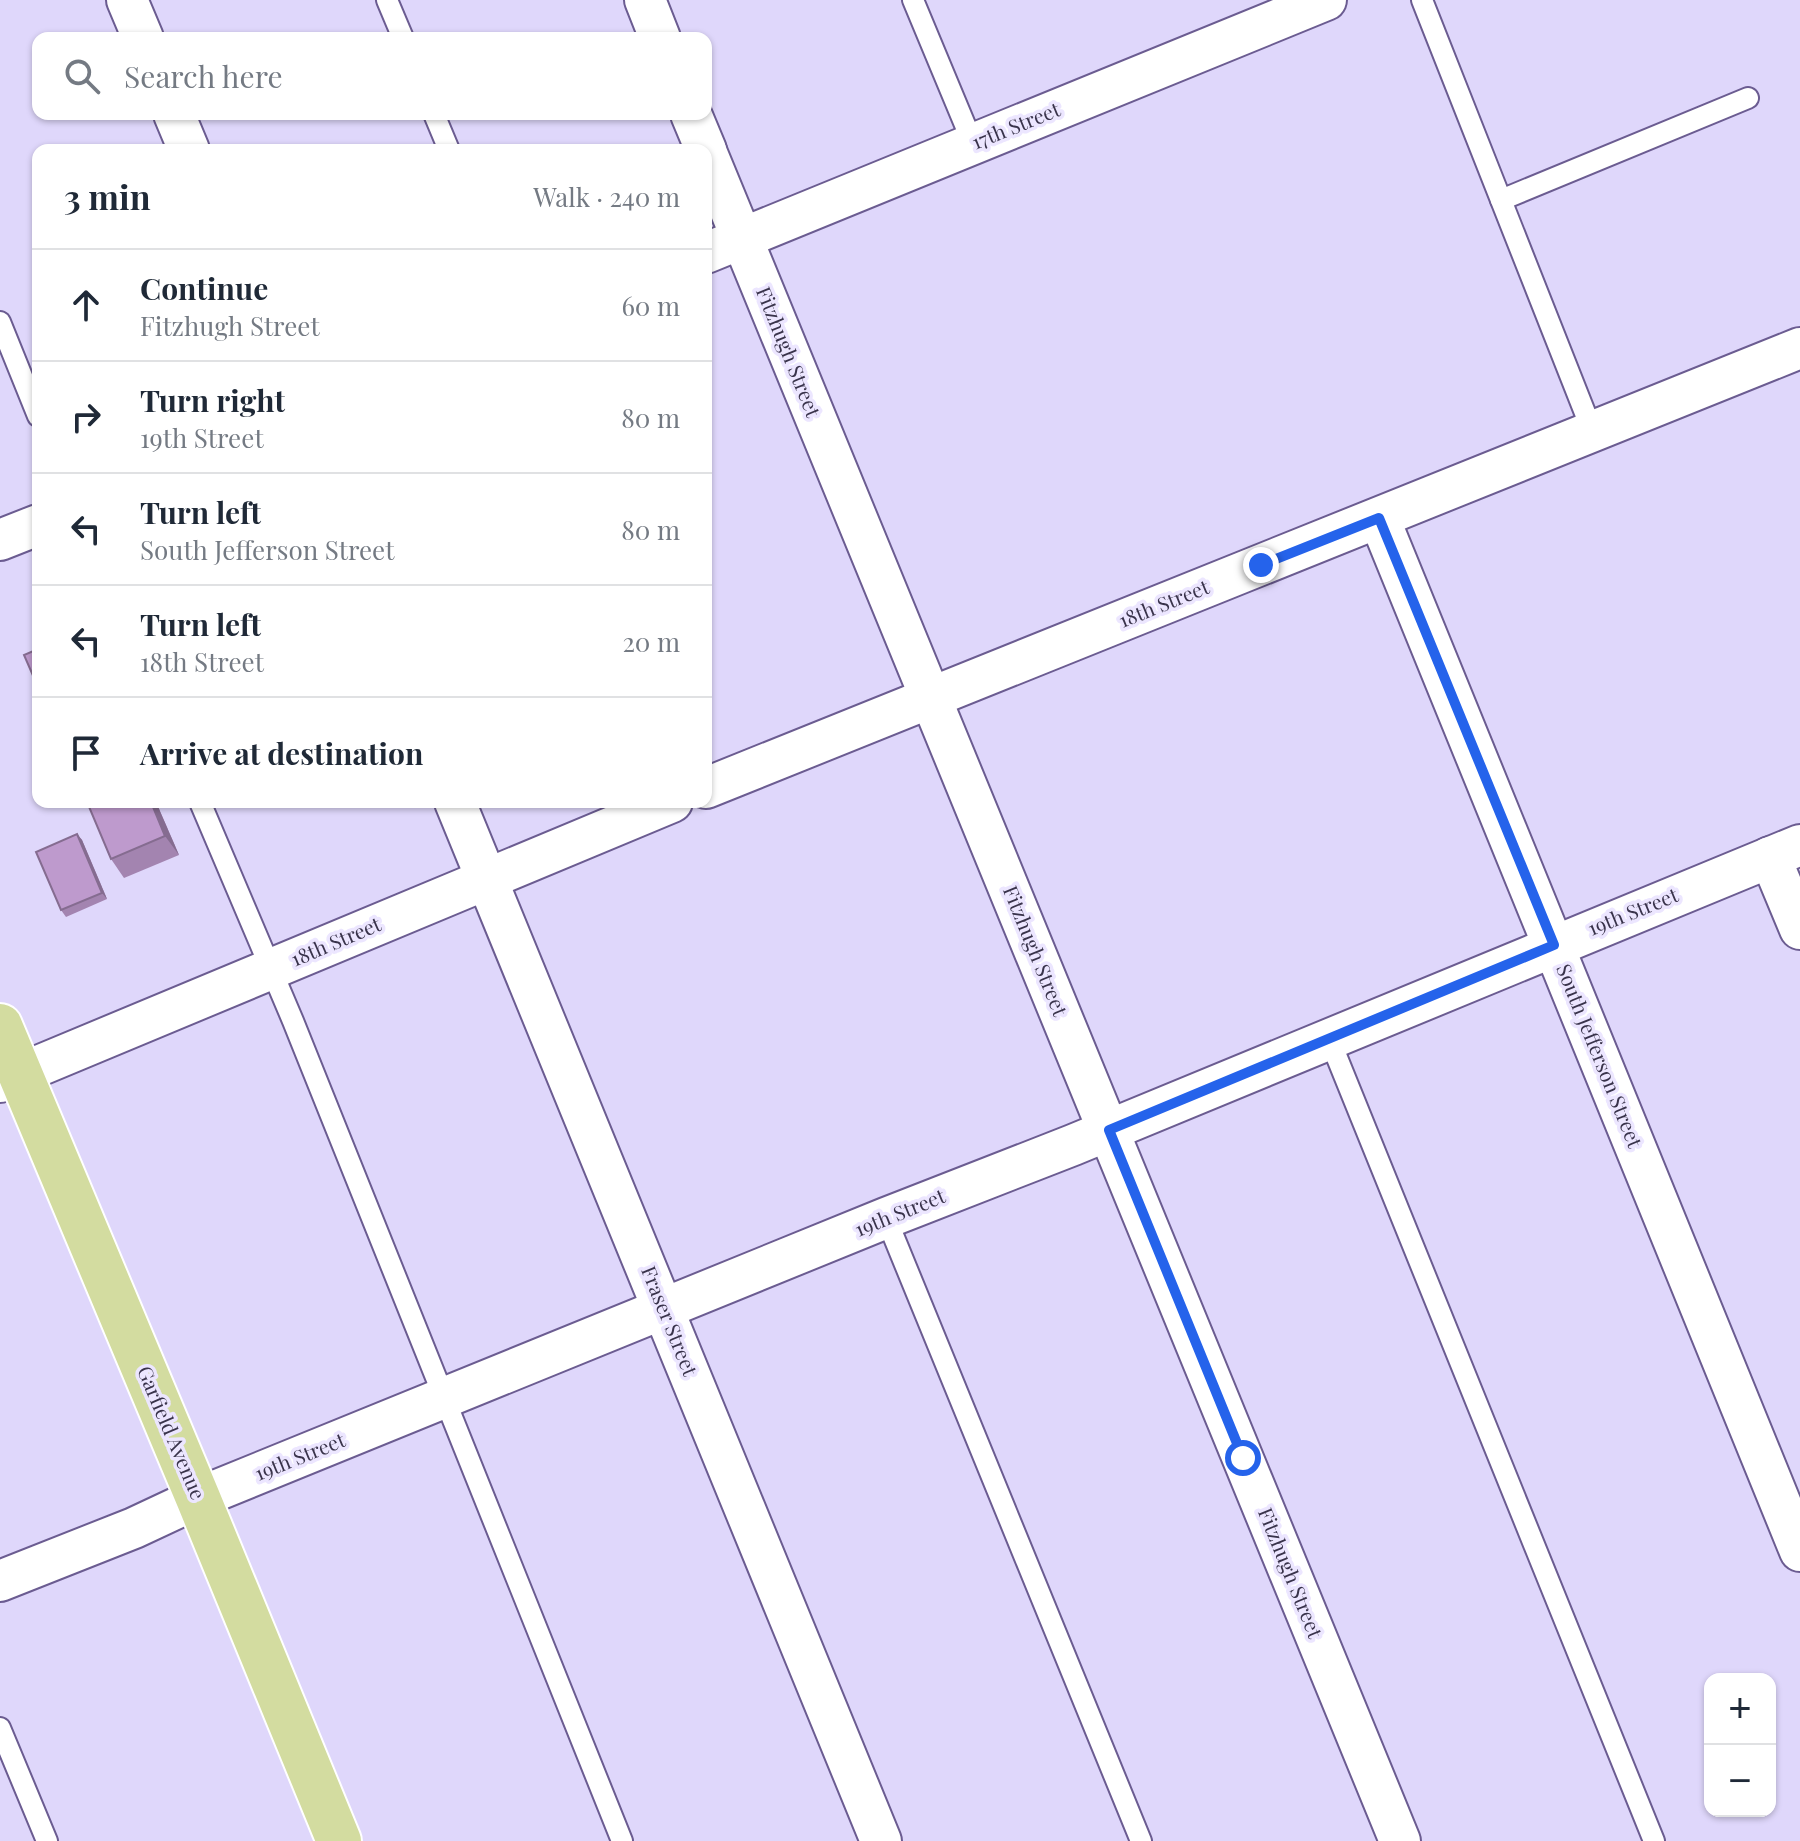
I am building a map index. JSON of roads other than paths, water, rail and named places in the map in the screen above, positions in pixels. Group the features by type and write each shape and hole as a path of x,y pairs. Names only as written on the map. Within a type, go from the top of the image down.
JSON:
{"main road":[{"name":"Garfield Avenue","path":"0,1026 10,1078 198,1498 339,1841"}],"street":[{"path":"127,0 140,32"},
{"path":"645,0 658,32"},
{"name":"17th Street","path":"724,246 1326,0"},
{"path":"176,120 186,144"},
{"name":"Fitzhugh Street","path":"694,120 704,144"},
{"name":"Fitzhugh Street","path":"712,182 724,246 930,698 1400,1841"},
{"name":"18th Street","path":"712,780 930,698 1800,348"},
{"name":"South Jefferson Street","path":"1379,518 1800,1551"},
{"path":"0,540 32,527"},
{"name":"Fraser Street","path":"457,808 881,1841"},
{"name":"18th Street","path":"10,1078 657,808"},
{"path":"1785,851 1800,929"},
{"name":"19th Street","path":"0,1581 1785,851"}],"lane":[{"path":"387,0 400,32"},
{"path":"913,0 973,144"},
{"path":"1422,0 1593,433"},
{"path":"1501,200 1748,98"},
{"path":"436,120 446,144"},
{"path":"0,322 32,401"},
{"path":"203,808 446,1398 622,1841"},
{"path":"1329,1038 1654,1841"},
{"path":"886,1218 1141,1841"},
{"path":"0,1728 47,1841"}]}
